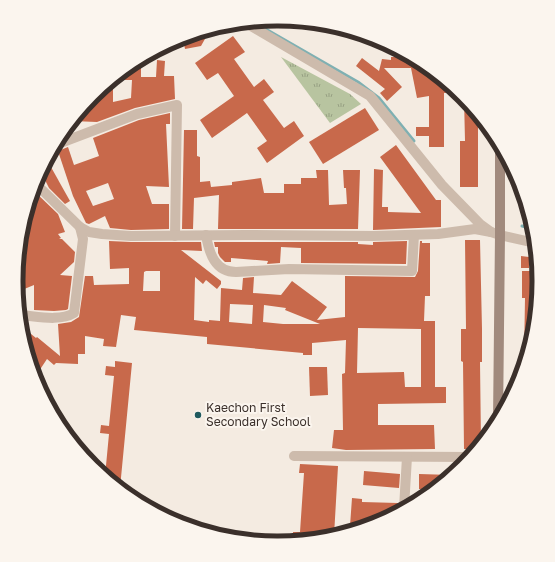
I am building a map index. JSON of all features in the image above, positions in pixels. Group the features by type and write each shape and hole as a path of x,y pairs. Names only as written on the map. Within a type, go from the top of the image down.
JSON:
{"main road":[{"path":"498,408 496,233 499,157"}],"street":[{"path":"254,28 370,96 442,185 480,224 496,233"},
{"path":"65,141 137,114 177,105 175,236"},
{"path":"41,188 80,227 89,232 108,235 373,236 438,234 475,229 529,241"},
{"path":"25,316 48,318 70,316 74,313 83,239 80,227"},
{"path":"206,235 208,246 217,265 229,272 236,272 289,270 412,271 414,235"},
{"path":"294,456 461,457"},
{"path":"404,501 407,457"}],"green space":[{"path":"281,57 350,94 361,104 330,123"}],"building":[{"path":"233,36 245,52 234,59 254,87 264,79 274,92 263,100 284,128 294,121 304,136 267,163 257,148 267,141 247,113 212,138 200,120 234,96 218,73 207,80 195,63"},
{"path":"206,37 201,46 185,49 184,44"},
{"path":"391,57 398,57 405,61 419,69 446,91 446,93 444,93 444,147 429,147 429,136 416,136 416,127 429,127 429,96 417,98 411,68 384,68 402,87 387,101 380,93 385,89 356,66 362,58 379,71 382,59 391,60"},
{"path":"157,60 165,61 164,76 174,76 175,99 135,108 97,122 80,121 86,113 113,87 113,102 131,98 132,80 122,80 141,66 141,77 156,77"},
{"path":"365,108 379,130 323,164 309,142"},
{"path":"464,108 478,125 478,187 460,187 460,141 465,141"},
{"path":"170,113 170,124 166,124 169,187 146,186 152,204 169,204 169,229 131,230 110,228 105,216 89,224 86,223 73,196 58,152 68,147 74,165 99,156 93,138 139,120","holes":["108,183 114,199 93,206 86,191"]},
{"path":"184,130 197,130 197,156 200,157 200,182 210,181 211,187 232,185 232,182 261,178 264,193 284,193 284,184 301,184 301,178 317,178 316,170 328,170 329,205 347,204 343,170 360,170 358,229 218,229 219,195 194,198 193,229 182,229"},
{"path":"396,145 436,200 441,200 441,227 373,230 374,169 383,170 382,207 388,207 388,212 421,213 380,157"},
{"path":"50,166 70,201 65,204 49,188 44,179"},
{"path":"38,195 58,214 65,232 58,234 61,238 59,239 62,239 75,252 74,262 60,275 72,276 68,309 66,310 34,310 34,285 23,289 25,248 32,215"},
{"path":"465,240 480,240 482,329 482,362 480,362 481,433 469,449 464,449 463,362 461,361 461,329 466,329"},
{"path":"109,241 201,242 202,251 181,250 221,281 221,284 217,289 206,280 203,284 195,277 194,320 209,322 209,320 220,321 221,288 242,290 243,278 254,277 253,293 281,295 292,281 327,307 317,320 345,317 345,276 415,277 418,271 420,241 422,241 422,243 430,243 430,296 425,296 424,321 435,321 435,387 446,387 446,403 378,404 378,425 434,425 435,449 346,450 332,448 334,430 343,430 342,374 345,373 346,340 312,343 312,355 303,355 303,353 207,344 207,337 134,330 136,317 121,315 116,347 103,346 104,339 85,336 85,354 78,354 78,364 56,363 54,365 47,359 39,370 28,332 60,356 58,324 71,322 79,317 85,276 93,276 94,285 129,284 129,268 110,269","holes":["160,271 160,291 143,291 144,272","230,304 253,305 252,324 229,322","264,305 286,308 285,310 320,324 283,324 263,322","358,328 421,329 421,387 405,387 404,372 357,373"]},
{"path":"407,241 406,264 301,263 301,248 281,247 280,263 267,264 268,261 231,258 231,262 225,262 220,257 218,247 215,247 214,242 358,242 358,244 373,245 373,242"},
{"path":"521,256 529,257 529,268 521,268"},
{"path":"522,271 531,271 530,314 524,342 525,298 522,298"},
{"path":"115,361 132,363 121,481 106,468 109,434 100,433 101,425 109,426 114,376 105,375 106,366 115,367"},
{"path":"309,367 327,367 328,395 310,396"},
{"path":"300,464 338,466 334,529 293,535 293,532 300,532 304,473 299,473"},
{"path":"364,471 400,474 399,488 363,485"},
{"path":"419,474 442,475 424,489 419,489"},
{"path":"352,498 362,499 362,502 398,503 398,505 375,516 350,525"}],"waterway":[{"path":"262,27 358,82 379,98 414,141"},
{"path":"522,226 526,227"}],"place":[{"name":"Kaechon First Secondary School","path":"198,415"}]}
